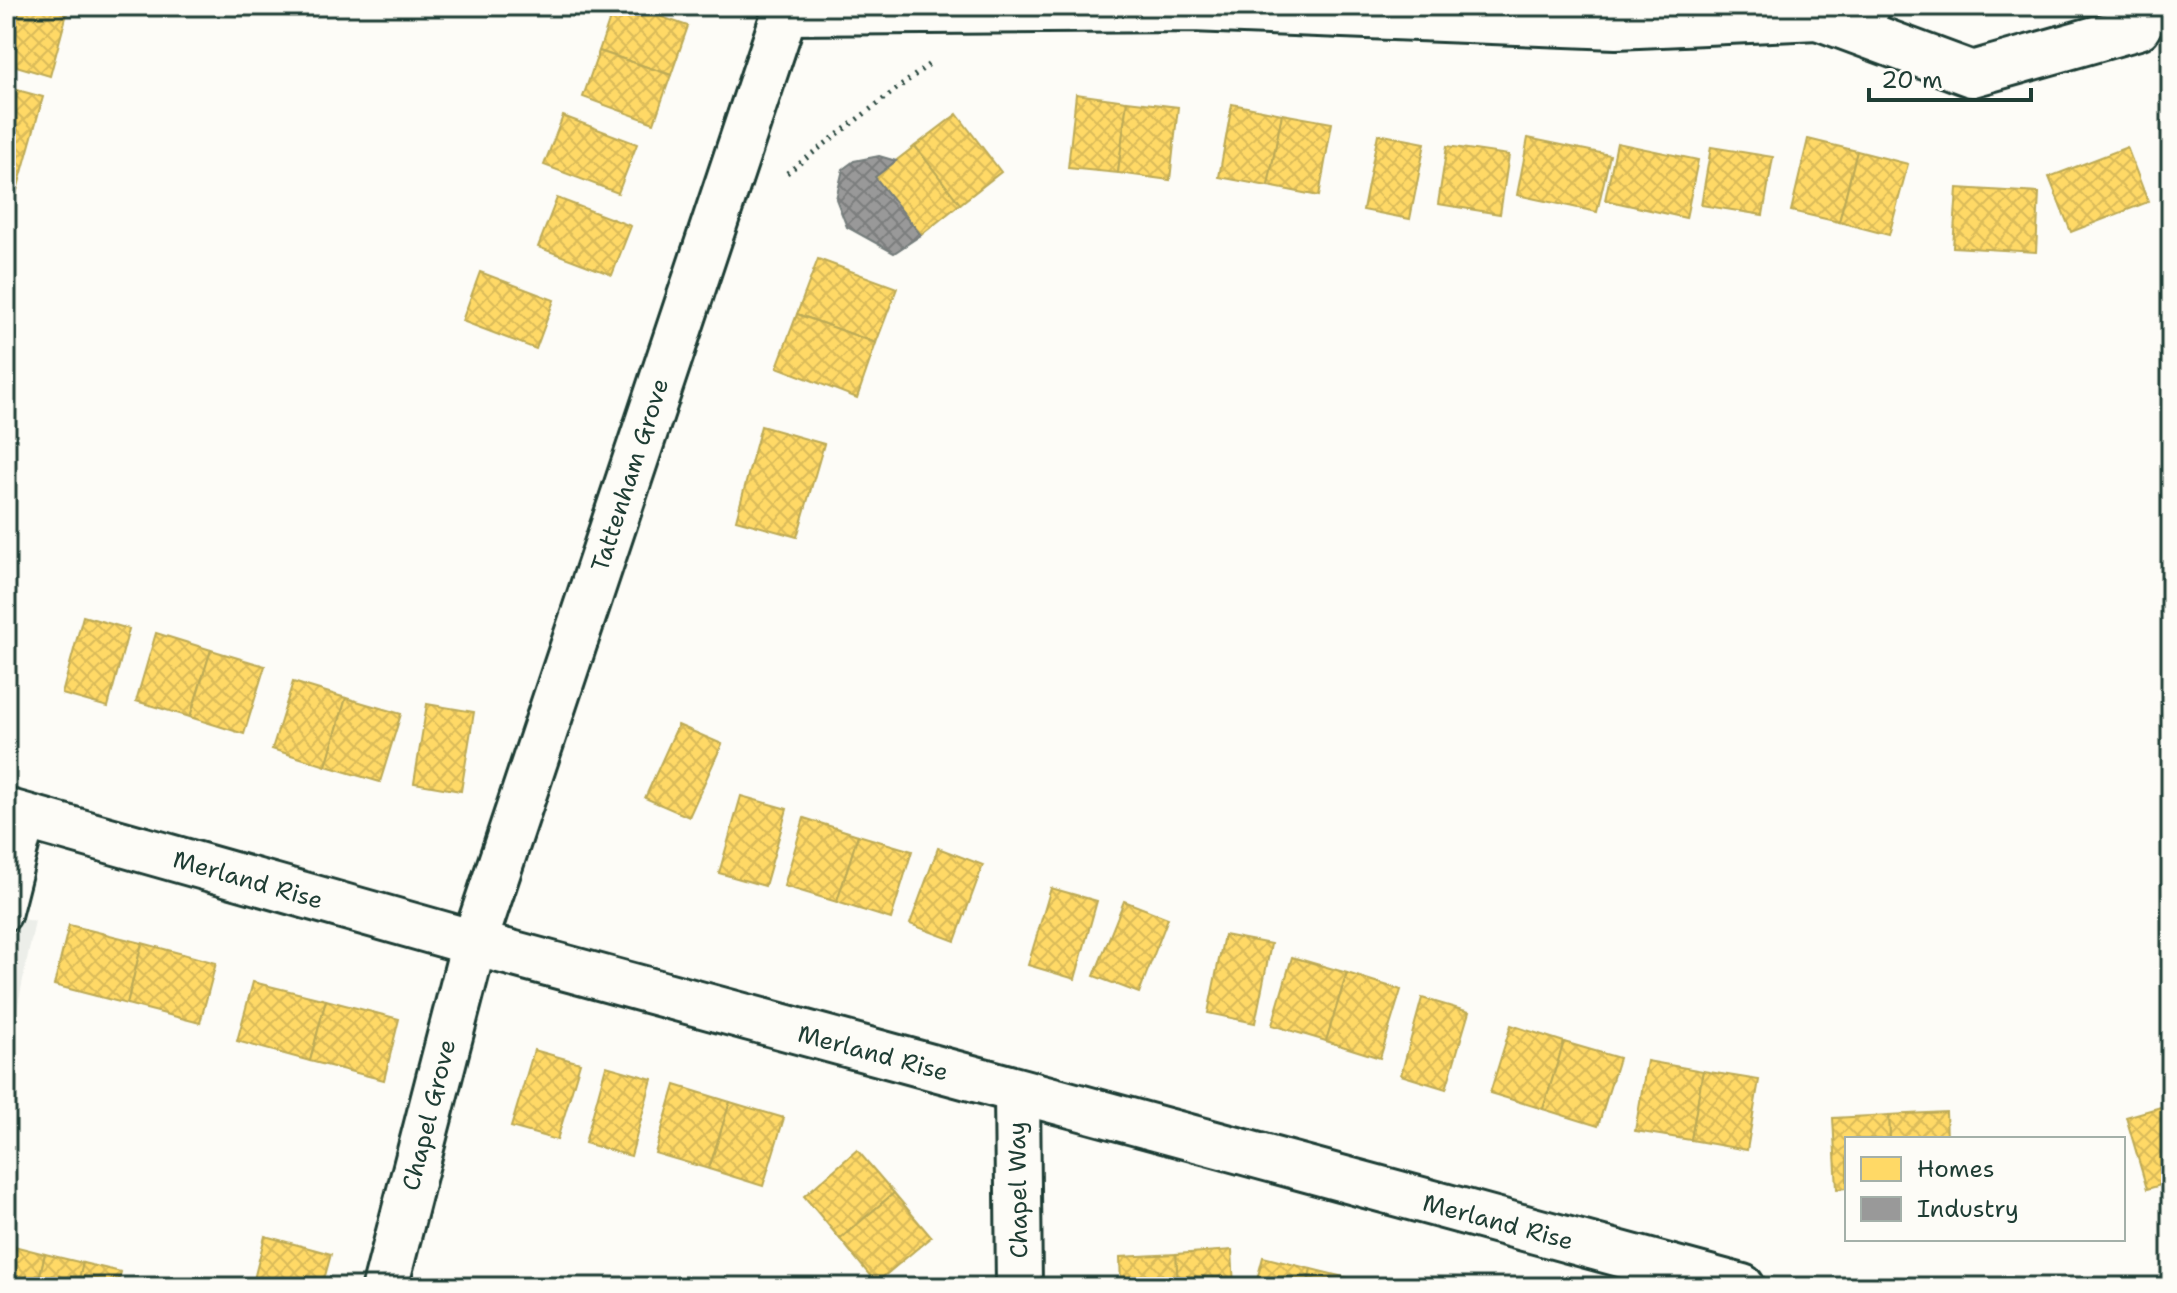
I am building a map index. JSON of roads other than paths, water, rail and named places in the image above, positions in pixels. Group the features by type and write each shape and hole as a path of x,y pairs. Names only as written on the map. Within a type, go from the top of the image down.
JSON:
{"street":[{"path":"786,9 1192,9 1616,26 1818,17 1868,6"},
{"path":"1818,17 1972,74 2138,27 2149,6"},
{"name":"Tattenham Grove","path":"474,943 786,9"},
{"name":"Merland Rise","path":"18,814 1017,1092 1742,1287"},
{"name":"Chapel Grove","path":"385,1287 474,943"},
{"name":"Chapel Way","path":"1017,1092 1019,1287"}],"lane":[{"path":"6,916 18,814"}]}
